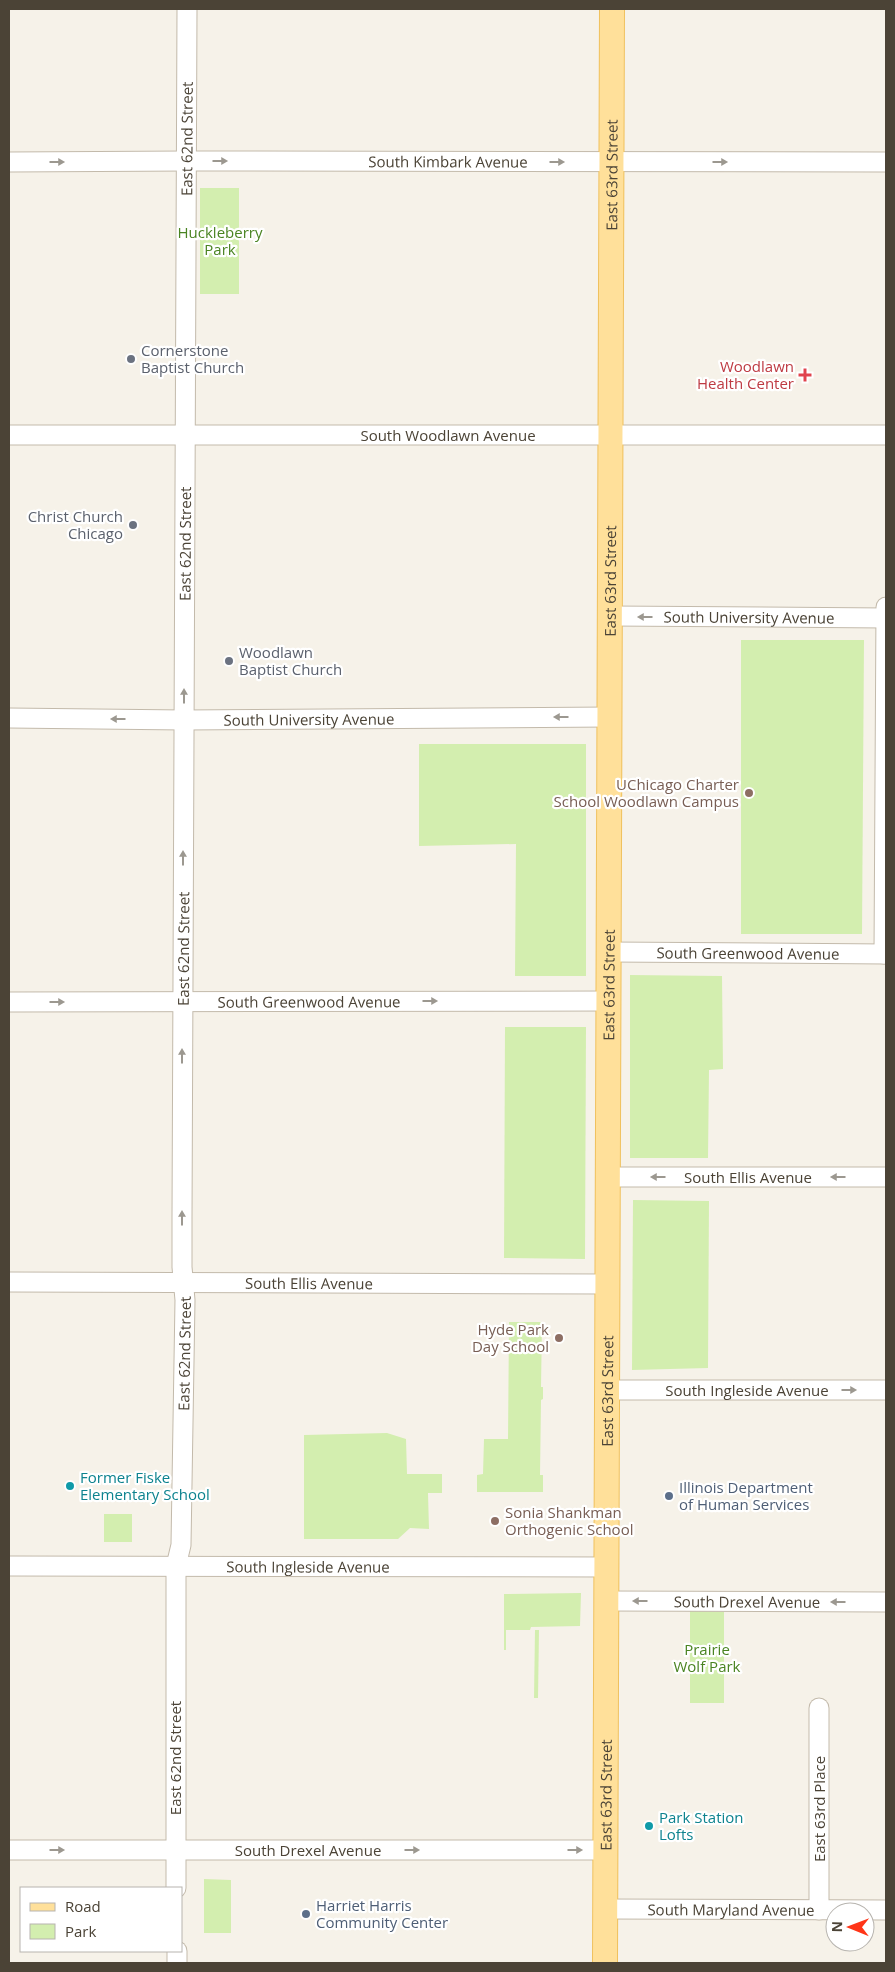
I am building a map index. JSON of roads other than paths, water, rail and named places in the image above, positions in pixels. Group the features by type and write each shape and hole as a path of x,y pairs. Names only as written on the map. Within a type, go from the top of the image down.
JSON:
{"main road":[{"name":"East 63rd Street","path":"605,1963 612,9"}],"street":[{"name":"East 62nd Street","path":"176,1887 176,1566 181,1545 185,1300 182,1261 182,1002 187,9"},
{"name":"South Kimbark Avenue","path":"9,162 187,160 886,162"},
{"name":"South Woodlawn Avenue","path":"9,435 886,435"},
{"path":"885,954 886,607"},
{"name":"South University Avenue","path":"610,616 886,618"},
{"name":"South University Avenue","path":"9,718 184,720 610,717"},
{"name":"South Greenwood Avenue","path":"609,952 885,954"},
{"name":"South Greenwood Avenue","path":"9,1002 609,1001"},
{"name":"South Ellis Avenue","path":"609,1177 886,1177"},
{"name":"South Ellis Avenue","path":"9,1282 608,1284"},
{"name":"South Ingleside Avenue","path":"608,1390 886,1390"},
{"name":"South Ingleside Avenue","path":"9,1566 607,1566"},
{"name":"South Drexel Avenue","path":"607,1601 886,1602"},
{"name":"East 63rd Place","path":"819,1708 819,1910"},
{"name":"South Drexel Avenue","path":"9,1850 606,1850"},
{"name":"South Maryland Avenue","path":"606,1910 886,1910"}],"place":[{"name":"Cornerstone Baptist Church","path":"131,359"},
{"name":"Woodlawn Health Center","path":"805,375"},
{"name":"Christ Church Chicago","path":"133,525"},
{"name":"Woodlawn Baptist Church","path":"229,661"},
{"name":"UChicago Charter School Woodlawn Campus","path":"749,793"},
{"name":"Hyde Park Day School","path":"559,1338"},
{"name":"Former Fiske Elementary School","path":"70,1486"},
{"name":"Illinois Department of Human Services","path":"669,1496"},
{"name":"Sonia Shankman Orthogenic School","path":"495,1521"},
{"name":"Park Station Lofts","path":"649,1826"},
{"name":"Harriet Harris Community Center","path":"306,1914"}],"park label":[{"name":"Huckleberry Park","path":"220,240"},
{"name":"Prairie Wolf Park","path":"707,1658"}]}
